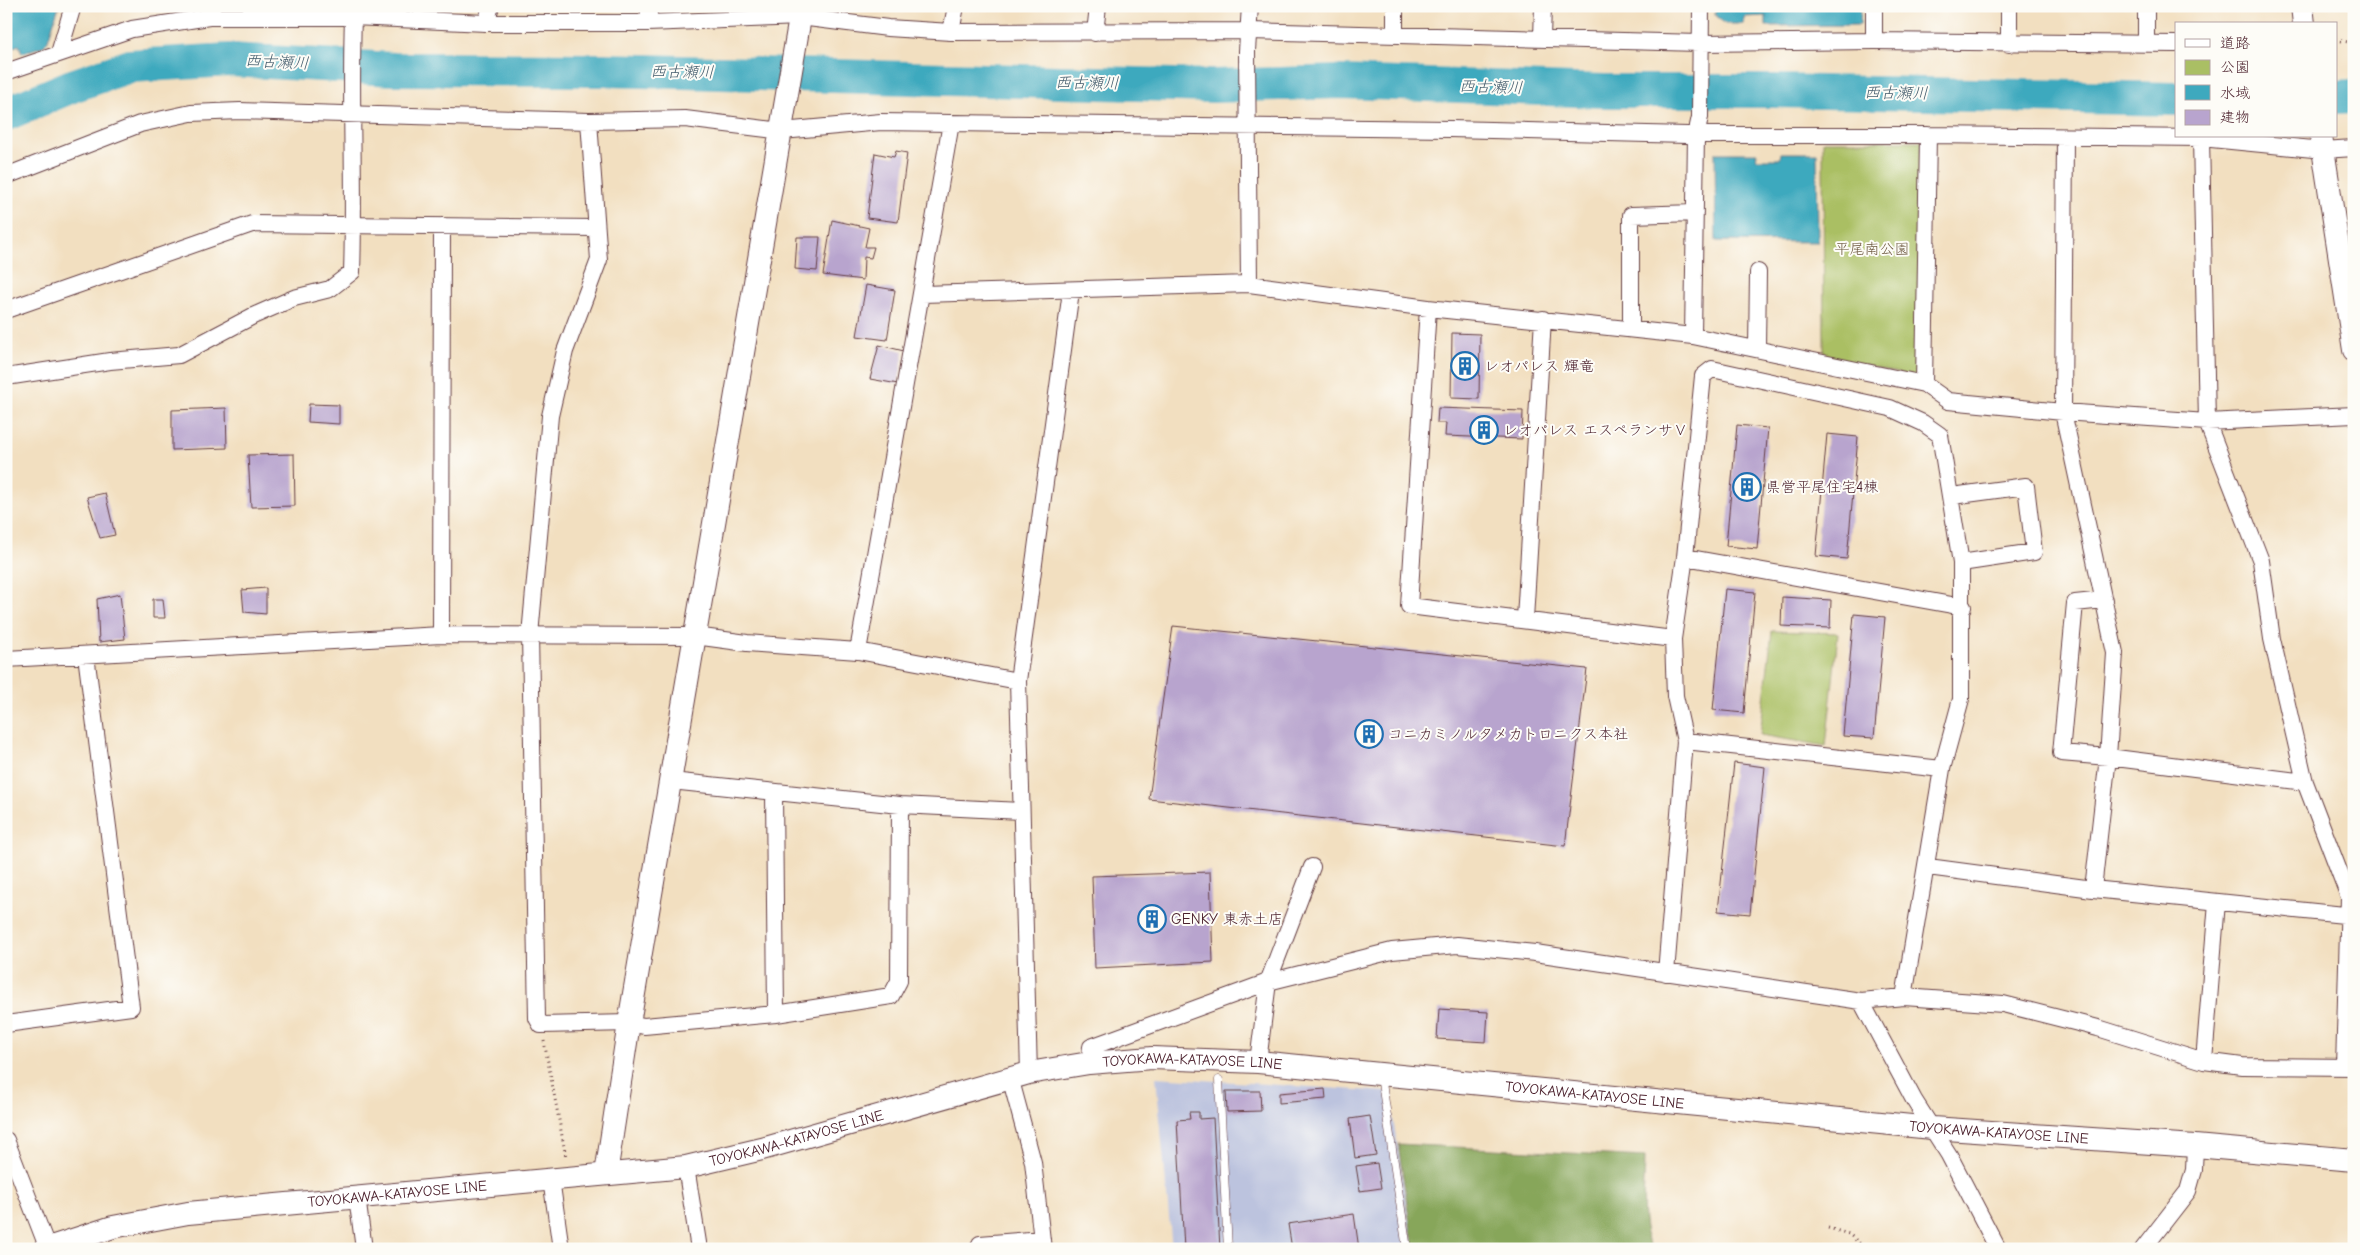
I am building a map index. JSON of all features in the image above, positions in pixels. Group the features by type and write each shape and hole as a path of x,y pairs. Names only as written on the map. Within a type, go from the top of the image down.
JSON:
{"main road":[{"path":"2302,6 2304,22"},
{"path":"606,1174 629,1023 801,12"},
{"path":"2322,143 2354,350"},
{"name":"TOYOKAWA-KATAYOSE LINE","path":"47,1248 113,1227 188,1213 686,1167 762,1149 1020,1075 1089,1064 1152,1058 1258,1062 1932,1128 2195,1146 2354,1160"}],"street":[{"path":"59,53 72,6"},
{"path":"486,23 491,6"},
{"path":"647,23 650,6"},
{"path":"952,32 956,6"},
{"path":"1095,33 1098,6"},
{"path":"1249,284 1247,51 1250,6"},
{"path":"1395,34 1396,6"},
{"path":"1542,6 1542,38"},
{"path":"1693,336 1696,135 1700,117 1701,6"},
{"path":"1874,6 1874,41"},
{"path":"2009,6 2009,44"},
{"path":"2146,6 2146,43"},
{"path":"6,72 132,29 210,11 355,12 486,23 647,23 801,12 888,28 952,32 1249,31 1700,43 1874,41 2009,44 2175,44"},
{"path":"7,372 179,355 253,316 294,298 330,289 352,272 354,225 351,97 352,40 355,12"},
{"path":"6,176 140,124 191,113 240,111 351,116 589,121 685,120 782,131 881,122 1450,129 1696,135 2201,138 2322,143 2354,148"},
{"path":"589,121 595,228 599,260 565,351 550,416 530,635 537,1018 541,1026 629,1023 644,1026 776,1014 892,996 899,981 900,805"},
{"path":"858,651 951,123"},
{"path":"1924,384 1928,135"},
{"path":"2065,138 2063,412 2116,653 2108,757 2094,889"},
{"path":"1089,1064 1091,1047 1268,982 1392,951 1457,945 1535,953 1862,1001 1904,997 2003,1004 2098,1028 2204,1061 2242,1066 2349,1067 2351,916 2349,897 2305,782 2272,639 2261,561 2207,422 2201,138"},
{"path":"1630,329 1631,215 1695,213"},
{"path":"6,310 252,224 595,228"},
{"path":"441,635 442,226"},
{"path":"1757,349 1758,272"},
{"path":"922,294 1071,291 1249,284 1428,308 1693,336 1924,384 1948,401 2063,412 2207,422 2354,415"},
{"path":"978,1249 980,1244 1042,1244 1033,1162 1020,1075 1021,812 1018,681 1071,291"},
{"path":"1428,308 1409,606 1673,639"},
{"path":"1525,619 1543,319"},
{"path":"1666,973 1685,741 1675,696 1673,639 1685,557 1703,376 1712,369 1890,408 1940,435 1952,496 1961,564 1963,607 1961,699 1942,770 1928,867 1904,997"},
{"path":"1952,496 2026,486 2034,552 1961,564"},
{"path":"1685,557 1963,607"},
{"path":"2104,600 2075,602 2060,753 2108,757 2305,782"},
{"path":"6,659 441,635 695,636 747,643 858,651 1018,681"},
{"path":"6,1024 131,1007 86,655"},
{"path":"1685,741 1942,770"},
{"path":"671,781 900,805 1021,812"},
{"path":"774,792 776,1014"},
{"path":"1258,1062 1268,982 1312,867"},
{"path":"1928,867 2094,889 2351,916"},
{"path":"2204,1061 2217,902"},
{"path":"1862,1001 1914,1100 1950,1155 1998,1249"},
{"path":"6,1140 47,1248"},
{"path":"2143,1249 2188,1191 2194,1170 2195,1146"},
{"path":"686,1167 699,1249"},
{"path":"560,1178 561,1249"},
{"path":"357,1197 364,1249"}],"lane":[{"path":"1381,1074 1407,1249"},
{"path":"1218,1080 1228,1249"}],"path":[{"path":"2338,40 2354,42"},
{"path":"541,1026 560,1178"},
{"path":"1828,1228 1849,1234 1866,1249"}],"shaded area":[{"path":"1156,1077 1389,1092 1413,1249 1172,1249"}],"green space":[{"name":"平尾南公園","path":"1823,141 1922,141 1919,378 1824,356"},
{"path":"1772,631 1838,633 1826,746 1760,735"},
{"path":"1398,1144 1645,1157 1645,1231 1653,1249 1414,1249"}],"water":[{"path":"6,6 59,6 48,40 44,46 22,53 19,45 6,50"},
{"path":"1715,6 1861,6 1860,25 1766,26 1766,16 1744,17 1744,24 1725,24 1715,15"},
{"path":"1715,153 1757,153 1756,159 1780,159 1781,153 1817,153 1818,242 1716,241"}],"building":[{"path":"896,151 907,153 898,222 867,218 875,153 894,157"},
{"path":"832,220 869,228 865,247 874,247 871,258 864,257 863,280 823,275"},
{"path":"797,237 820,237 817,271 795,269"},
{"path":"866,285 895,290 887,340 857,336"},
{"name":"レオパレス 輝竜","path":"1452,333 1480,334 1479,399 1451,398"},
{"path":"879,345 904,351 898,384 870,379"},
{"path":"309,404 339,405 339,424 308,422"},
{"path":"226,408 227,448 172,450 172,410"},
{"name":"レオパレス エスペランサⅤ","path":"1438,408 1523,411 1522,439 1445,436 1446,423 1437,423"},
{"name":"県営平尾住宅4棟","path":"1737,425 1768,428 1757,549 1726,546"},
{"path":"1827,434 1858,437 1847,559 1816,556"},
{"path":"294,454 295,506 251,507 248,455"},
{"path":"105,493 115,535 100,538 87,497"},
{"path":"266,588 266,614 244,612 242,590"},
{"path":"1725,589 1755,592 1744,713 1713,710"},
{"path":"120,594 125,639 99,642 97,599"},
{"path":"1782,597 1831,600 1830,628 1781,626"},
{"path":"153,599 163,599 165,618 153,618"},
{"path":"1854,614 1885,617 1874,738 1843,736"},
{"name":"コニカミノルタメカトロニクス本社","path":"1173,626 1587,669 1565,846 1149,799"},
{"path":"1734,763 1765,767 1750,914 1718,911"},
{"name":"GENKY 東赤土店","path":"1210,872 1213,962 1095,968 1092,876"},
{"path":"1439,1009 1488,1012 1486,1042 1437,1039"},
{"path":"1325,1089 1326,1099 1279,1103 1279,1093"},
{"path":"1226,1091 1260,1091 1261,1111 1227,1112"},
{"path":"1189,1112 1199,1112 1199,1119 1213,1118 1220,1249 1184,1249 1177,1120 1190,1119"},
{"path":"1370,1116 1376,1155 1355,1158 1350,1119"},
{"path":"1377,1163 1381,1188 1360,1191 1356,1166"},
{"path":"1354,1214 1359,1249 1292,1249 1288,1224"}],"waterway":[{"name":"西古瀬川","path":"6,114 72,86 130,66 230,60 394,69 603,70 1213,86 1340,82 1604,91 1774,91 2175,99"},
{"name":"西古瀬川","path":"2338,97 2354,96"}],"place":[{"name":"レオパレス 輝竜","path":"1465,366"},
{"name":"レオパレス エスペランサⅤ","path":"1484,430"},
{"name":"県営平尾住宅4棟","path":"1747,487"},
{"name":"コニカミノルタメカトロニクス本社","path":"1369,734"},
{"name":"GENKY 東赤土店","path":"1152,919"}]}
